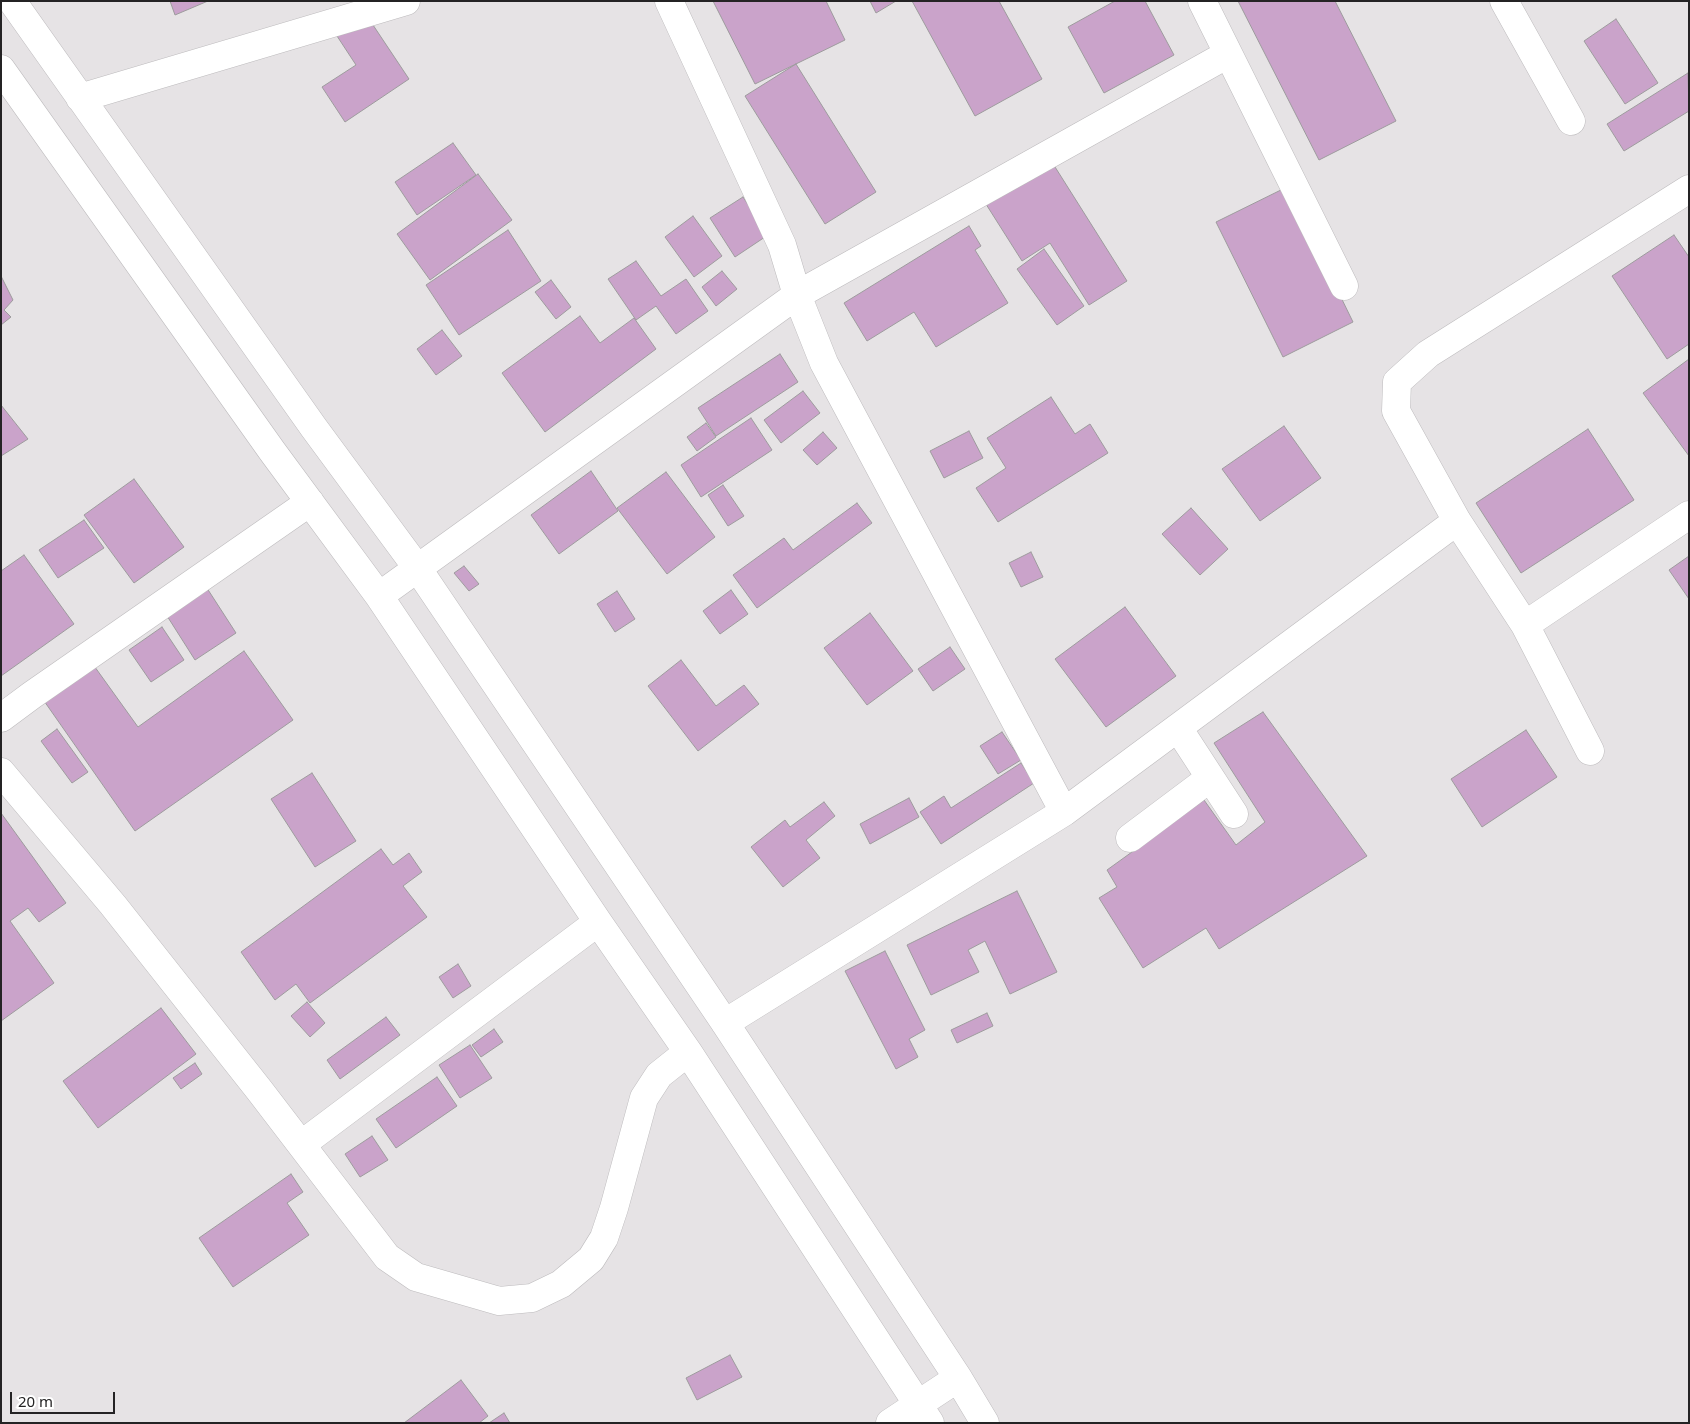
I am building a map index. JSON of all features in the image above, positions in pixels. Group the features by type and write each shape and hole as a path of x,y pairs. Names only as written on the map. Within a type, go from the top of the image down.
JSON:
{"street":[{"path":"12,1 314,428 418,569 725,1023 958,1378 985,1423"},
{"path":"80,98 406,1"},
{"path":"669,1 782,245 797,295 824,363 1064,812"},
{"path":"1202,1 1344,286"},
{"path":"1504,1 1570,122"},
{"path":"379,596 797,295 1228,54"},
{"path":"1,69 267,443 379,596 598,922 688,1052 924,1414"},
{"path":"1590,751 1524,626 1457,521 1396,411 1396,382 1428,354 1689,189"},
{"path":"1,718 310,502"},
{"path":"1524,626 1689,515"},
{"path":"725,1023 1064,812 1457,521"},
{"path":"1178,728 1234,814"},
{"path":"1,772 112,905 302,1144 387,1257 416,1277 499,1301 532,1298 561,1284 591,1259 604,1238 644,1098 659,1075 688,1052"},
{"path":"1130,838 1210,778"},
{"path":"302,1144 598,922"},
{"path":"890,1423 924,1414 958,1378"}],"building":[{"path":"170,1 208,1 175,15"},
{"path":"713,1 826,1 845,40 755,84"},
{"path":"870,1 896,1 876,13"},
{"path":"912,1 999,1 1042,79 975,116"},
{"path":"1115,1 1145,1 1174,55 1104,93 1068,27"},
{"path":"1238,1 1335,1 1396,121 1319,160"},
{"path":"367,16 409,79 345,122 322,87 356,65 337,36"},
{"path":"1616,19 1658,83 1625,104 1584,41"},
{"path":"796,64 876,192 825,224 745,96"},
{"path":"1688,73 1689,111 1624,151 1607,124"},
{"path":"453,143 476,175 417,215 395,182"},
{"path":"1050,159 1127,281 1089,305 1050,243 1022,261 984,201"},
{"path":"478,174 512,220 430,280 397,234"},
{"path":"1287,187 1353,322 1283,357 1216,222"},
{"path":"743,197 768,235 735,257 710,218"},
{"path":"693,216 722,256 694,277 665,237"},
{"path":"969,226 981,246 975,250 1008,303 936,347 914,312 867,341 844,303"},
{"path":"508,230 541,281 459,335 426,285"},
{"path":"1674,235 1689,257 1689,344 1667,359 1612,276"},
{"path":"1044,249 1084,306 1057,325 1017,269"},
{"path":"636,261 661,296 686,279 708,311 676,334 656,306 636,320 608,279"},
{"path":"722,271 737,289 716,306 702,287"},
{"path":"1,276 13,300 4,310 11,317 1,325"},
{"path":"551,280 571,307 556,319 535,292"},
{"path":"580,316 600,343 634,318 656,349 545,432 502,373"},
{"path":"442,330 462,356 436,375 417,349"},
{"path":"780,354 798,382 716,436 698,408"},
{"path":"1689,359 1689,456 1643,393"},
{"path":"803,391 820,413 781,443 764,420"},
{"path":"1051,397 1075,434 1090,424 1108,453 998,522 976,488 1006,468 987,438"},
{"path":"1,405 28,439 1,456"},
{"path":"751,418 772,450 701,497 681,465"},
{"path":"706,423 716,437 697,451 687,437"},
{"path":"1284,426 1321,478 1260,521 1222,469"},
{"path":"1588,429 1634,500 1521,573 1476,503"},
{"path":"969,431 983,458 944,478 930,451"},
{"path":"823,432 837,448 817,465 803,450"},
{"path":"591,471 618,511 559,554 531,515"},
{"path":"666,472 715,537 667,574 617,508"},
{"path":"134,479 184,547 134,583 84,515"},
{"path":"723,485 744,516 728,526 708,495"},
{"path":"857,503 872,523 757,608 733,575 784,538 793,550"},
{"path":"1191,508 1228,549 1200,575 1162,534"},
{"path":"84,520 104,548 58,578 39,550"},
{"path":"1031,552 1043,577 1021,587 1009,563"},
{"path":"24,555 74,624 1,676 1,571"},
{"path":"1689,556 1689,599 1669,570"},
{"path":"464,566 479,584 469,591 454,573"},
{"path":"203,582 236,633 195,660 162,608"},
{"path":"731,590 748,614 720,634 703,611"},
{"path":"617,591 635,619 615,632 597,604"},
{"path":"1125,607 1176,676 1106,727 1055,659"},
{"path":"870,613 913,671 867,705 824,648"},
{"path":"162,627 184,660 151,682 129,650"},
{"path":"950,647 965,669 933,691 918,669"},
{"path":"244,651 293,720 135,831 42,698 92,663 138,727"},
{"path":"681,660 716,706 744,685 759,704 698,751 648,686"},
{"path":"1263,712 1367,856 1219,949 1206,928 1143,968 1099,898 1117,887 1107,870 1204,800 1236,845 1265,822 1214,743"},
{"path":"57,729 88,772 72,783 41,741"},
{"path":"1526,730 1557,777 1482,827 1451,779"},
{"path":"1002,732 1021,760 998,774 980,746"},
{"path":"1021,763 1034,783 941,844 920,812 944,796 951,808"},
{"path":"312,773 356,841 315,867 271,799"},
{"path":"909,798 919,817 870,844 860,824"},
{"path":"824,802 835,816 806,840 820,858 783,887 751,847 785,820 790,827"},
{"path":"1,813 66,903 39,922 28,908 10,921 54,983 1,1021"},
{"path":"381,849 393,865 409,853 422,872 403,886 427,917 310,1003 296,984 275,1000 241,952"},
{"path":"1017,891 1057,972 1010,994 985,941 968,950 979,972 931,995 907,945"},
{"path":"885,951 925,1030 909,1039 918,1057 896,1069 845,971"},
{"path":"458,964 471,986 453,998 439,977"},
{"path":"307,1002 325,1023 310,1037 291,1016"},
{"path":"161,1008 196,1054 98,1128 63,1081"},
{"path":"987,1013 993,1026 957,1043 951,1030"},
{"path":"386,1017 400,1035 340,1079 327,1060"},
{"path":"494,1029 503,1042 481,1057 472,1045"},
{"path":"470,1045 492,1078 460,1098 439,1065"},
{"path":"195,1063 202,1074 181,1089 173,1078"},
{"path":"437,1077 457,1106 396,1148 376,1119"},
{"path":"372,1136 388,1160 360,1177 345,1154"},
{"path":"291,1174 303,1192 287,1203 309,1235 233,1287 199,1238"},
{"path":"730,1355 742,1377 697,1400 686,1378"},
{"path":"461,1380 488,1416 479,1423 404,1423"},
{"path":"504,1413 510,1423 489,1423"}]}
